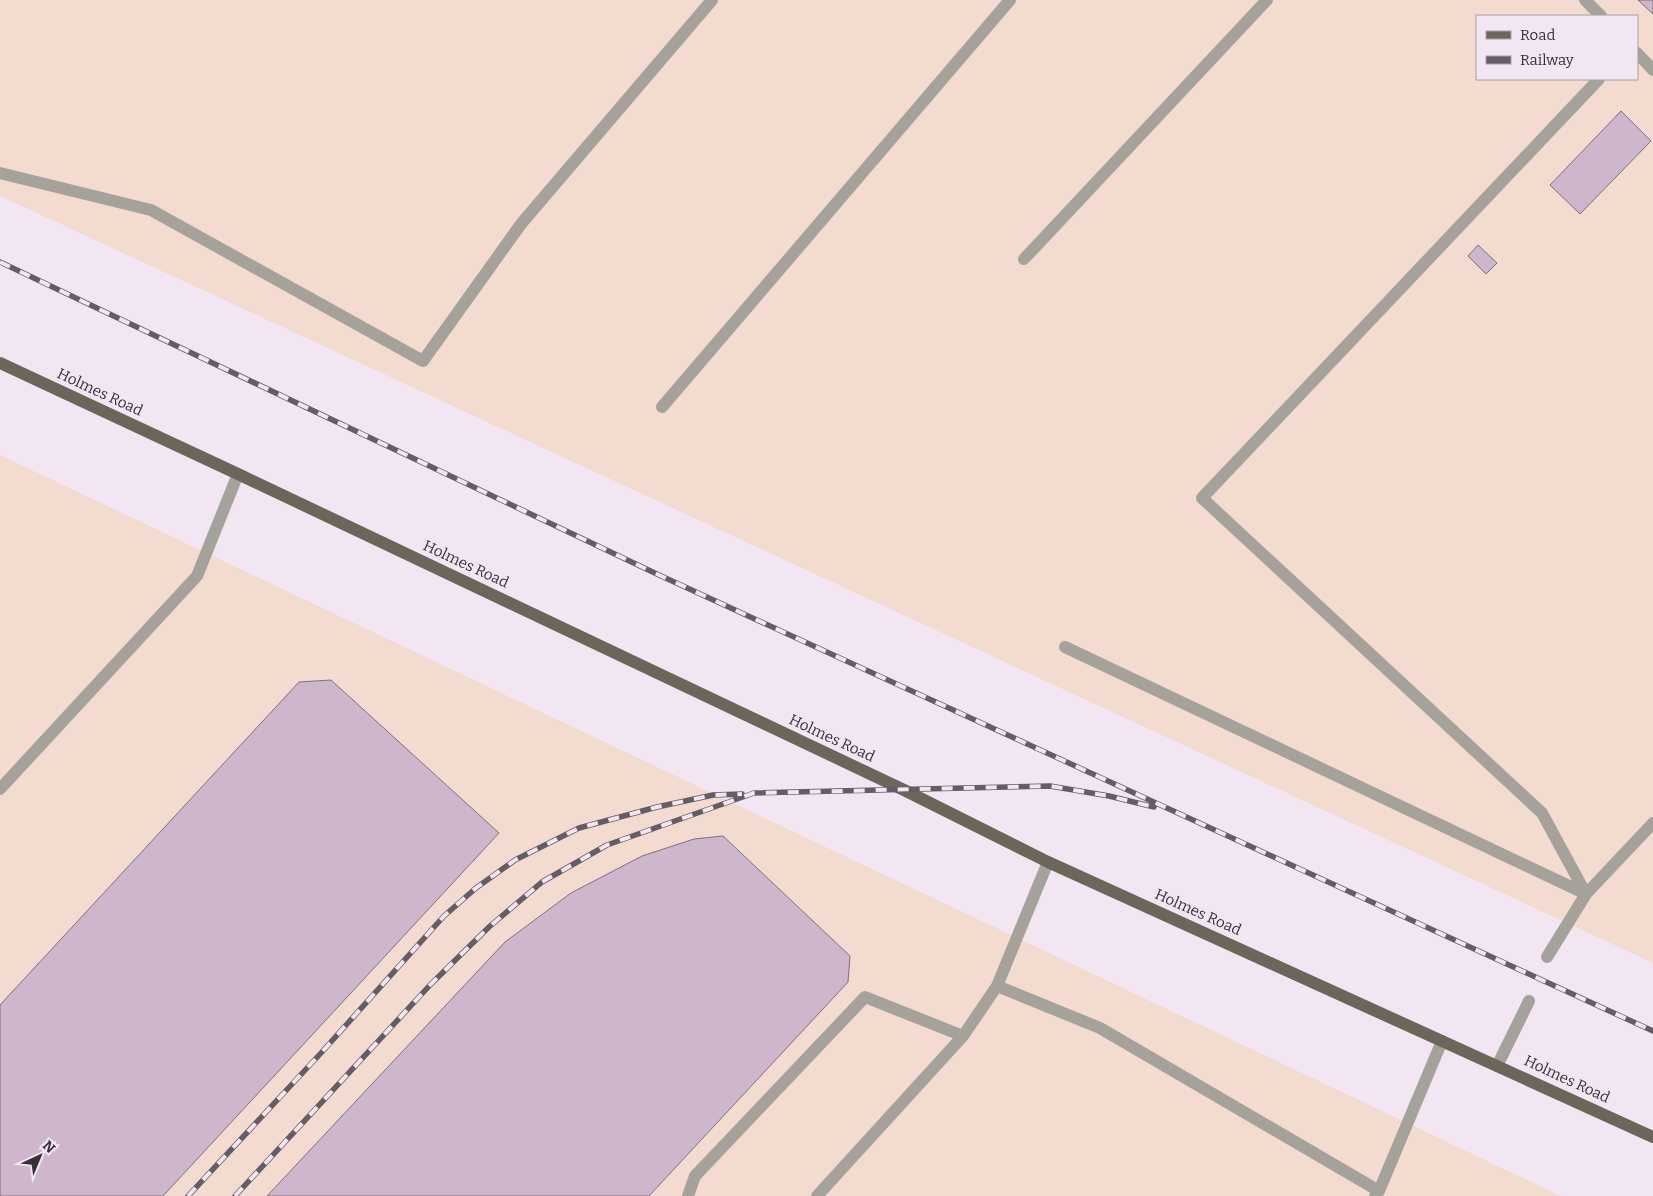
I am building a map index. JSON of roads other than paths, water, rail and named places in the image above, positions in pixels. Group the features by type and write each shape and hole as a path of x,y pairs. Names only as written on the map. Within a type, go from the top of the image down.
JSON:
{"main road":[{"name":"Holmes Road","path":"0,363 904,790 1048,862 1653,1137"}],"lane":[{"path":"0,173 151,210 423,361 521,224 712,0"},
{"path":"662,407 1010,0"},
{"path":"1024,259 1267,0"},
{"path":"1585,0 1599,15"},
{"path":"1638,54 1653,70"},
{"path":"1586,894 1542,813 1202,498 1598,80"},
{"path":"0,789 197,576 238,474"},
{"path":"1065,647 1586,894"},
{"path":"1547,956 1586,894 1653,822"},
{"path":"817,1196 963,1036 996,986 1048,862"},
{"path":"996,986 1100,1028 1377,1194 1442,1041"},
{"path":"688,1196 695,1176 865,997 963,1036"},
{"path":"1498,1066 1529,1001"}],"railway":[{"path":"0,262 659,575 1653,1031"},
{"path":"235,1196 431,984 489,927 542,882 607,845 754,793 1050,786 1109,796 1154,807"},
{"path":"188,1196 321,1053 444,916 476,888 515,860 579,828 657,807 713,795 742,794"}]}
